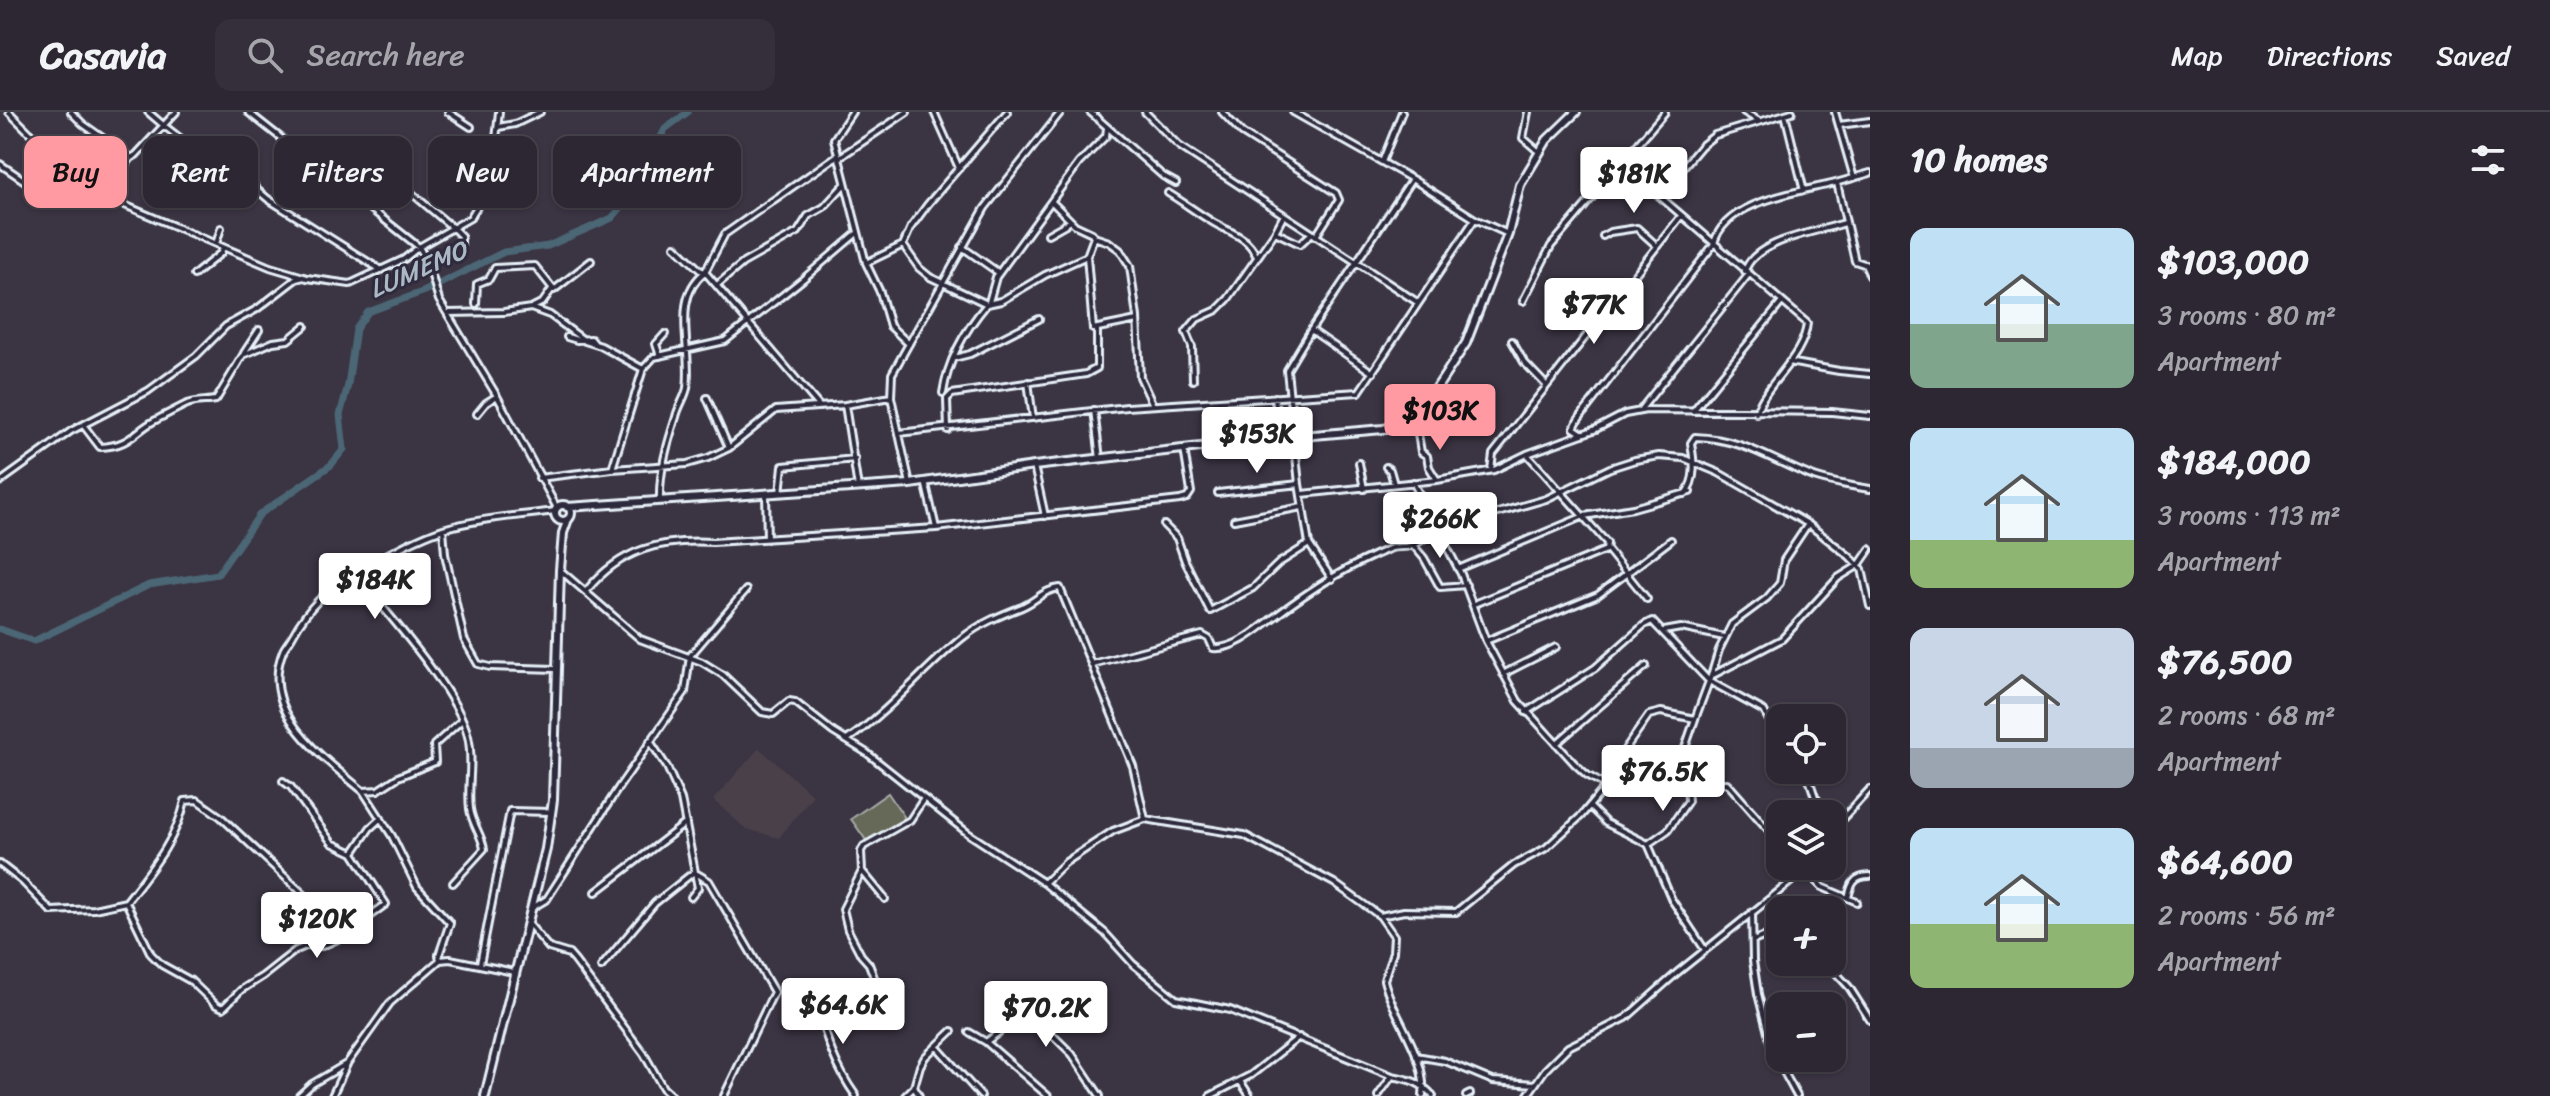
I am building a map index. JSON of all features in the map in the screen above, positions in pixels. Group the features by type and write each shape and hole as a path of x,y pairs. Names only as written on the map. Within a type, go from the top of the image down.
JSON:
{"main road":[{"path":"556,513 567,507 910,484 1034,466 1383,429 1404,424 1421,412 1466,343 1508,234 1520,185 1538,151 1576,112"},
{"path":"485,1096 546,849 551,812 560,570 563,533 569,518 567,507"},
{"path":"556,513 563,521 580,507"},
{"path":"556,513 563,533"}],"street":[{"path":"9,112 33,136"},
{"path":"71,112 131,158"},
{"path":"148,112 177,136"},
{"path":"127,163 176,112"},
{"path":"248,112 419,247 439,300 497,396 556,513 469,523 421,537 333,585 303,616 283,651 278,674 282,703 298,731 363,791 381,818 417,887 450,923 440,960"},
{"path":"448,112 471,127"},
{"path":"127,206 270,267 305,277 350,284 404,259 470,218 491,184 499,112"},
{"path":"498,127 515,124 540,112"},
{"path":"852,112 834,139 856,234 880,292 890,326 909,344"},
{"path":"660,501 659,474 676,414 687,388 685,298 694,280 705,272 725,234 907,112"},
{"path":"934,112 960,169"},
{"path":"866,263 903,245 911,227 928,204 1007,112"},
{"path":"910,484 891,397 892,374 985,208 1061,112"},
{"path":"1090,112 1163,176 1176,183"},
{"path":"1145,112 1179,146 1418,303"},
{"path":"1222,112 1242,133 1336,193 1339,200 1314,235 1300,244 1275,232"},
{"path":"1293,112 1412,179 1475,219 1508,234"},
{"path":"1382,163 1402,112"},
{"path":"1528,112 1523,138 1538,151"},
{"path":"1523,301 1551,246 1665,112"},
{"path":"1744,112 1759,121"},
{"path":"1659,196 1701,146 1715,135 1792,112"},
{"path":"1835,112 1854,178"},
{"path":"1785,114 1804,191"},
{"path":"1839,125 1870,121"},
{"path":"943,393 946,372 968,328 988,303 999,273 1079,163 1106,136 1107,128"},
{"path":"1607,151 1807,323 1805,334 1789,362 1761,397 1756,413"},
{"path":"0,164 24,180"},
{"path":"1583,434 1574,428 1578,420 1714,244 1716,234 1733,217 1765,200 1870,173"},
{"path":"1332,579 1309,544 1299,484 1288,367 1412,179"},
{"path":"1837,183 1855,261 1867,265 1870,276"},
{"path":"717,285 743,263 798,232 808,216 824,207 845,184"},
{"path":"258,191 381,270"},
{"path":"412,193 461,236 461,244"},
{"path":"1168,193 1211,222 1240,236 1253,248 1256,256"},
{"path":"1052,202 1071,221 1120,250 1130,266 1140,377 1153,405"},
{"path":"1193,380 1192,347 1186,332 1197,319 1217,310 1228,299 1284,215"},
{"path":"1491,470 1493,454 1681,216"},
{"path":"899,433 948,430 1094,410 1359,392 1475,219"},
{"path":"1048,234 1071,221"},
{"path":"1640,411 1747,272 1747,264 1762,248 1845,223"},
{"path":"216,244 221,228"},
{"path":"1603,236 1637,228 1657,246"},
{"path":"612,469 643,369 654,357 725,341 856,234"},
{"path":"1093,329 1087,256 1094,237"},
{"path":"903,245 919,268 942,283 988,303 1001,301 1045,275 1087,256"},
{"path":"675,246 717,285 820,407"},
{"path":"194,275 214,260 223,247"},
{"path":"962,247 999,273"},
{"path":"447,313 531,308 543,302 553,289 591,261"},
{"path":"476,304 477,284 489,279 495,268 535,266 553,289"},
{"path":"0,482 69,433 148,391 196,356 226,326 257,309 296,279 305,277"},
{"path":"1693,411 1782,302"},
{"path":"531,308 550,315 582,339 643,369"},
{"path":"954,358 970,354 1039,319"},
{"path":"1093,329 1137,320"},
{"path":"243,355 273,342 288,340 305,326"},
{"path":"948,430 947,399 952,394 1086,374 1097,368 1097,329 1093,329"},
{"path":"84,426 100,447 110,447 131,439 156,419 167,417 183,406 196,401 216,400 259,330"},
{"path":"1311,330 1373,373"},
{"path":"660,356 656,344 665,334"},
{"path":"567,337 582,339"},
{"path":"1512,341 1524,362 1546,385"},
{"path":"1789,362 1870,374"},
{"path":"1028,382 1033,418"},
{"path":"477,414 497,396"},
{"path":"539,478 663,466 708,458 729,448 776,410 845,405 891,397"},
{"path":"1275,397 1279,438"},
{"path":"707,398 729,448"},
{"path":"845,405 858,488"},
{"path":"1094,410 1100,459"},
{"path":"1302,494 1437,480 1491,470 1625,414 1640,411 1832,412 1870,416"},
{"path":"1418,434 1421,452 1427,456 1437,480"},
{"path":"1458,569 1584,516 1633,508 1687,493 1691,486 1692,439 1718,439 1760,451 1821,479 1870,489"},
{"path":"587,590 604,570 621,558 685,540 713,542 936,528 1187,498 1191,492 1184,449"},
{"path":"1527,454 1607,543 1606,550"},
{"path":"1092,664 1202,635 1209,639 1213,648 1232,644 1332,579 1391,547 1413,545 1427,534 1546,499 1610,468 1659,456 1683,458 1719,473 1808,524 1859,565 1870,606"},
{"path":"780,493 783,466 855,459"},
{"path":"1359,463 1364,489"},
{"path":"1034,466 1045,516"},
{"path":"1386,467 1394,484"},
{"path":"925,481 936,528"},
{"path":"1413,482 1466,585 1486,641 1526,712 1587,775 1603,784"},
{"path":"1218,493 1299,484"},
{"path":"766,494 767,539"},
{"path":"1234,520 1302,507"},
{"path":"1648,844 1668,830 1688,801 1685,748 1724,637 1736,620 1759,604 1780,583 1784,560 1808,524"},
{"path":"1164,525 1177,538 1210,611 1253,588 1279,563 1309,544"},
{"path":"443,529 445,554 464,639 478,664 556,669"},
{"path":"1486,641 1576,606 1613,585 1671,540"},
{"path":"1413,545 1440,587 1466,585"},
{"path":"1472,605 1608,548 1647,599"},
{"path":"1710,678 1782,639 1838,578 1859,565 1870,549"},
{"path":"560,570 587,590 640,639 690,656 723,675 762,712 773,714 792,701 867,753 969,834 1044,883 1105,933 1133,964 1176,999 1230,1010 1392,1076 1410,1079 1424,1086 1433,1096"},
{"path":"357,571 357,576 449,695 462,720 471,752 469,803 484,849 453,883"},
{"path":"847,740 869,725 964,636 999,614 1025,606 1051,588 1060,588 1133,766 1145,819"},
{"path":"532,908 547,899 685,692 690,656 746,590"},
{"path":"1526,712 1595,668 1648,622 1654,621 1710,678 1766,715"},
{"path":"1663,631 1681,628 1724,637"},
{"path":"1503,674 1556,647"},
{"path":"1557,743 1646,666"},
{"path":"1380,916 1404,911 1456,912 1514,865 1546,848 1590,807 1649,715 1661,712 1695,719"},
{"path":"363,791 378,790 398,777 435,762 434,745 462,720"},
{"path":"650,741 667,767 681,799 698,888 691,897"},
{"path":"126,902 151,954 162,965 191,981 223,1008 241,990 296,950 306,946 322,946 338,939 386,904 353,853 332,843 291,787 283,781"},
{"path":"1688,785 1727,783 1766,827"},
{"path":"1846,815 1870,789"},
{"path":"0,864 51,911 94,909 126,902 156,864 180,823 185,801 197,800 221,817 344,933"},
{"path":"890,1020 869,964 848,930 843,909 862,871 861,851 864,846 910,820 923,800"},
{"path":"1590,807 1606,823 1648,844 1654,865 1672,900 1705,950"},
{"path":"480,964 510,811 551,812"},
{"path":"353,853 381,818"},
{"path":"1044,883 1066,862 1113,831 1145,819 1244,835 1334,883 1380,916 1394,936 1393,952 1384,980 1416,1056 1424,1086 1423,1096"},
{"path":"596,892 686,823"},
{"path":"862,871 885,899"},
{"path":"601,967 655,903 694,872"},
{"path":"694,872 709,881 774,992 724,1096"},
{"path":"1848,898 1854,880 1870,876"},
{"path":"1527,1096 1568,1047 1626,1018 1793,880"},
{"path":"1816,880 1822,887 1857,902"},
{"path":"1752,912 1758,994 1773,1052 1797,1096"},
{"path":"528,922 549,948 569,954 575,961 644,1054 663,1088 672,1096"},
{"path":"1752,941 1766,936"},
{"path":"332,1096 348,1062 390,1003 440,960 450,959 514,972"},
{"path":"1839,976 1870,1020"},
{"path":"816,1004 829,1049 856,1096"},
{"path":"986,1042 1005,1029 1021,1008 1026,1009 1072,1054 1100,1096"},
{"path":"905,1096 914,1087 920,1066 952,1031"},
{"path":"969,1032 986,1042 1048,1096"},
{"path":"1210,1096 1240,1081 1299,1037"},
{"path":"936,1046 981,1096"},
{"path":"1416,1056 1445,1061 1493,1081 1535,1084"},
{"path":"299,1096 312,1084 348,1062"},
{"path":"1378,1096 1392,1076"},
{"path":"1240,1081 1250,1096"},
{"path":"914,1087 919,1096"}],"shaded area":[{"path":"759,748 813,795 779,838 746,829 713,800"}],"green space":[{"path":"888,793 905,818 868,843 851,819"}],"waterway":[{"name":"LUMEMO","path":"0,629 34,641 149,585 218,574 260,514 331,465 344,449 340,415 356,329 368,312 425,291 504,252 548,246 612,218 632,195 665,129 688,112"}]}
